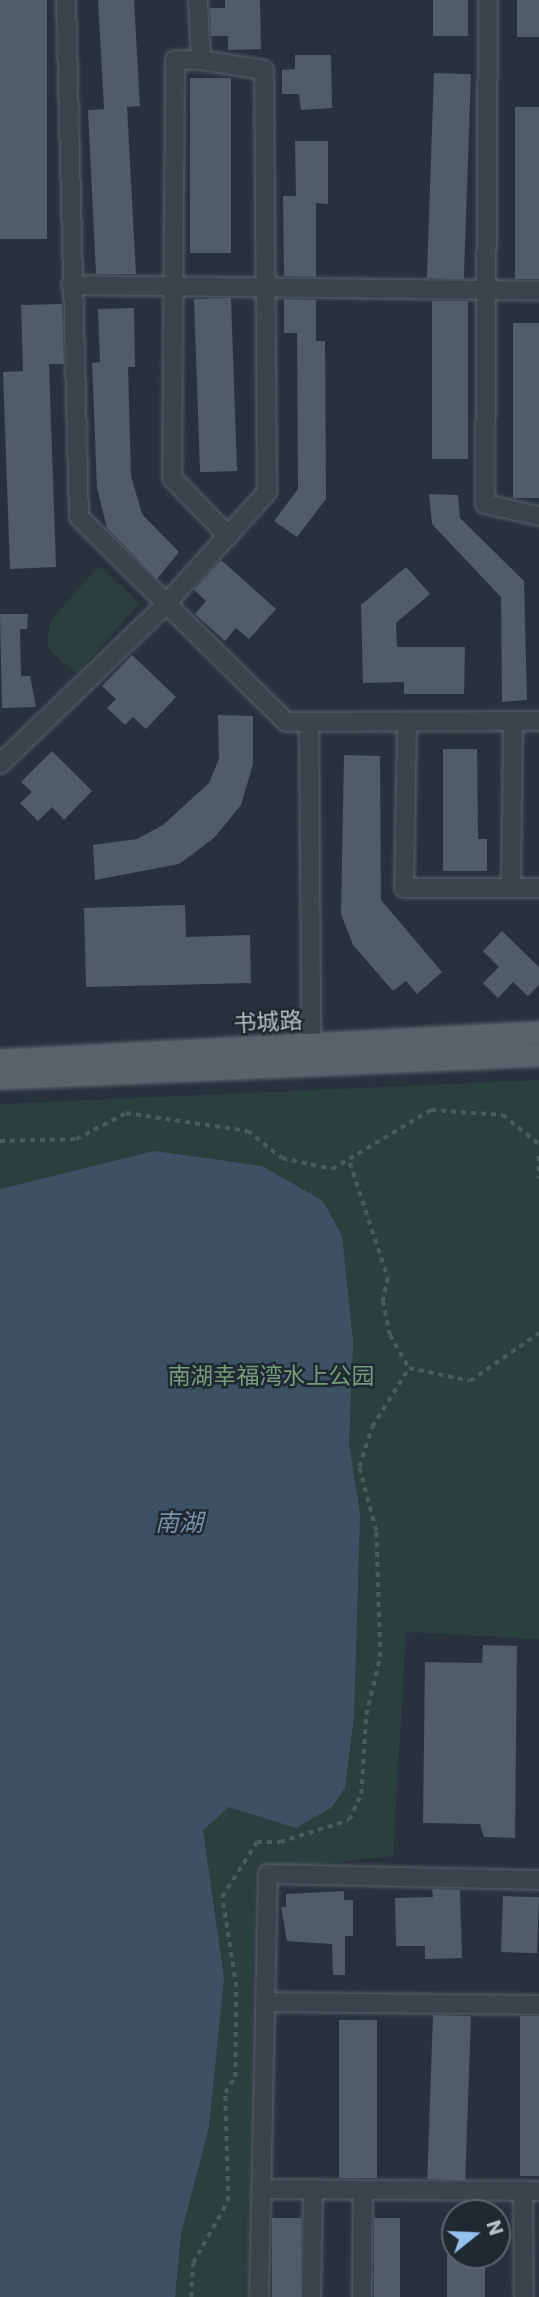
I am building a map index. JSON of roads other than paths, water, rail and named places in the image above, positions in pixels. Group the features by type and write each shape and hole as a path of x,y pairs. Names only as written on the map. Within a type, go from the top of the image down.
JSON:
{"main road":[{"name":"书城路","path":"0,1060 311,1046 539,1032"},
{"name":"书城路","path":"0,1079 539,1055"}],"street":[{"path":"66,0 74,506 86,527 286,722 539,721"},
{"path":"198,0 201,60"},
{"path":"488,0 485,504 539,516"},
{"path":"0,764 166,605 228,536 267,492 264,70 201,60 175,60 172,478 228,536"},
{"path":"71,285 539,291"},
{"path":"511,888 513,721"},
{"path":"309,722 311,1046"},
{"path":"407,722 404,888 539,888"},
{"path":"259,2297 268,1874 539,1880"},
{"path":"267,2002 539,2005"},
{"path":"262,2189 531,2191 524,2297"},
{"path":"312,2297 313,2189"},
{"path":"362,2297 363,2190"}],"water":[{"name":"南湖","path":"155,1151 262,1166 323,1201 342,1236 353,1342 349,1444 360,1514 354,1715 345,1788 331,1808 296,1828 229,1807 203,1830 224,1978 209,2127 181,2234 175,2297 0,2297 0,1189"}],"park label":[{"name":"南湖幸福湾水上公园","path":"271,1376"}]}
